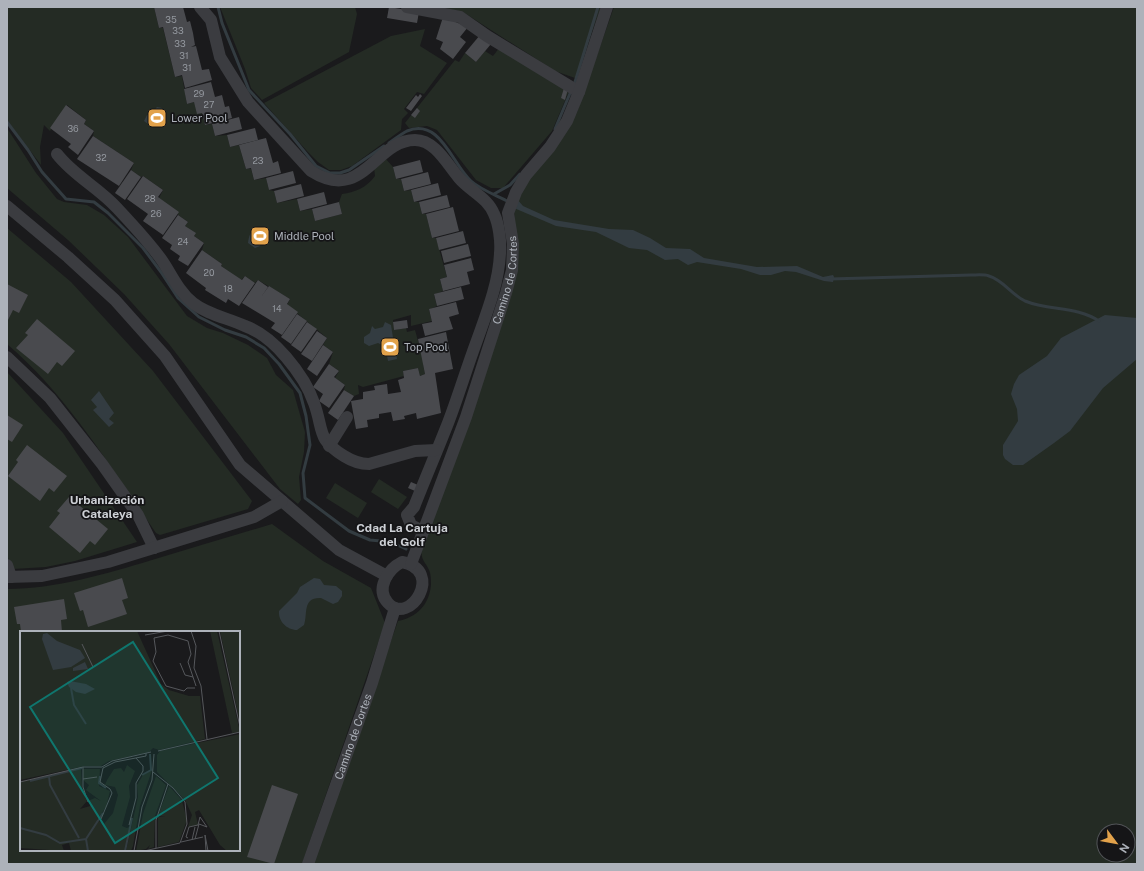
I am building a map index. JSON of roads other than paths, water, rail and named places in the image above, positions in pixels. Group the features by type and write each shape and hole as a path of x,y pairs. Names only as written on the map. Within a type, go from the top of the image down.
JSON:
{"street":[{"path":"200,7 211,20 220,57 248,102 311,171 321,177 333,180 345,180 357,176 402,143 413,140 421,140 435,148 468,188 489,204 494,214 500,252 496,277 488,309 448,423 414,507 407,515 409,522 419,529"},
{"path":"407,7 460,17 487,36 579,92"},
{"name":"Camino de Cortes","path":"411,564 419,529 466,417 506,293 512,270 513,244 508,213 516,192 526,175 550,147 566,121 579,92 607,7"},
{"path":"57,154 67,167 108,198 161,258 180,288 193,303 207,312 246,326 268,338 286,356 303,378 314,402 322,435 329,446 354,462 361,464 369,464 415,451 436,450"},
{"path":"7,206 68,257 114,300 165,356 240,465 339,550 387,576"},
{"path":"7,357 50,398 102,464 138,516 154,548"},
{"path":"329,446 347,417"},
{"path":"7,565 9,577 42,576 108,562 254,517 282,501"},
{"path":"402,562 411,564 418,568 422,576 422,586 413,604 405,609 395,608 385,600 383,591 387,576 394,566 402,562"},
{"name":"Camino de Cortes","path":"308,864 372,683 395,608"}],"waterway":[{"path":"218,7 222,23 249,90 290,134 316,166 330,173 340,173 349,170 384,146"},
{"path":"575,82 598,7"},
{"path":"555,129 571,91"},
{"path":"7,122 42,172 66,199 94,202 108,213 143,248 178,298 199,317 225,330 246,337 264,348 279,364 300,393 306,416 310,445 303,473 305,498 349,531 370,540 391,542 406,549"},
{"path":"389,143 407,131 418,128 428,131 437,136 444,144 471,181 509,202"},
{"path":"494,194 510,185 520,174"},
{"path":"830,279 985,275 999,281 1025,301 1082,313 1099,321"}],"place":[{"name":"Lower Pool","path":"157,118"},
{"name":"Middle Pool","path":"260,236"},
{"name":"Top Pool","path":"390,347"}],"district":[{"name":"Urbanización Cataleya","path":"107,507"},
{"name":"Cdad La Cartuja del Golf","path":"402,535"}]}
